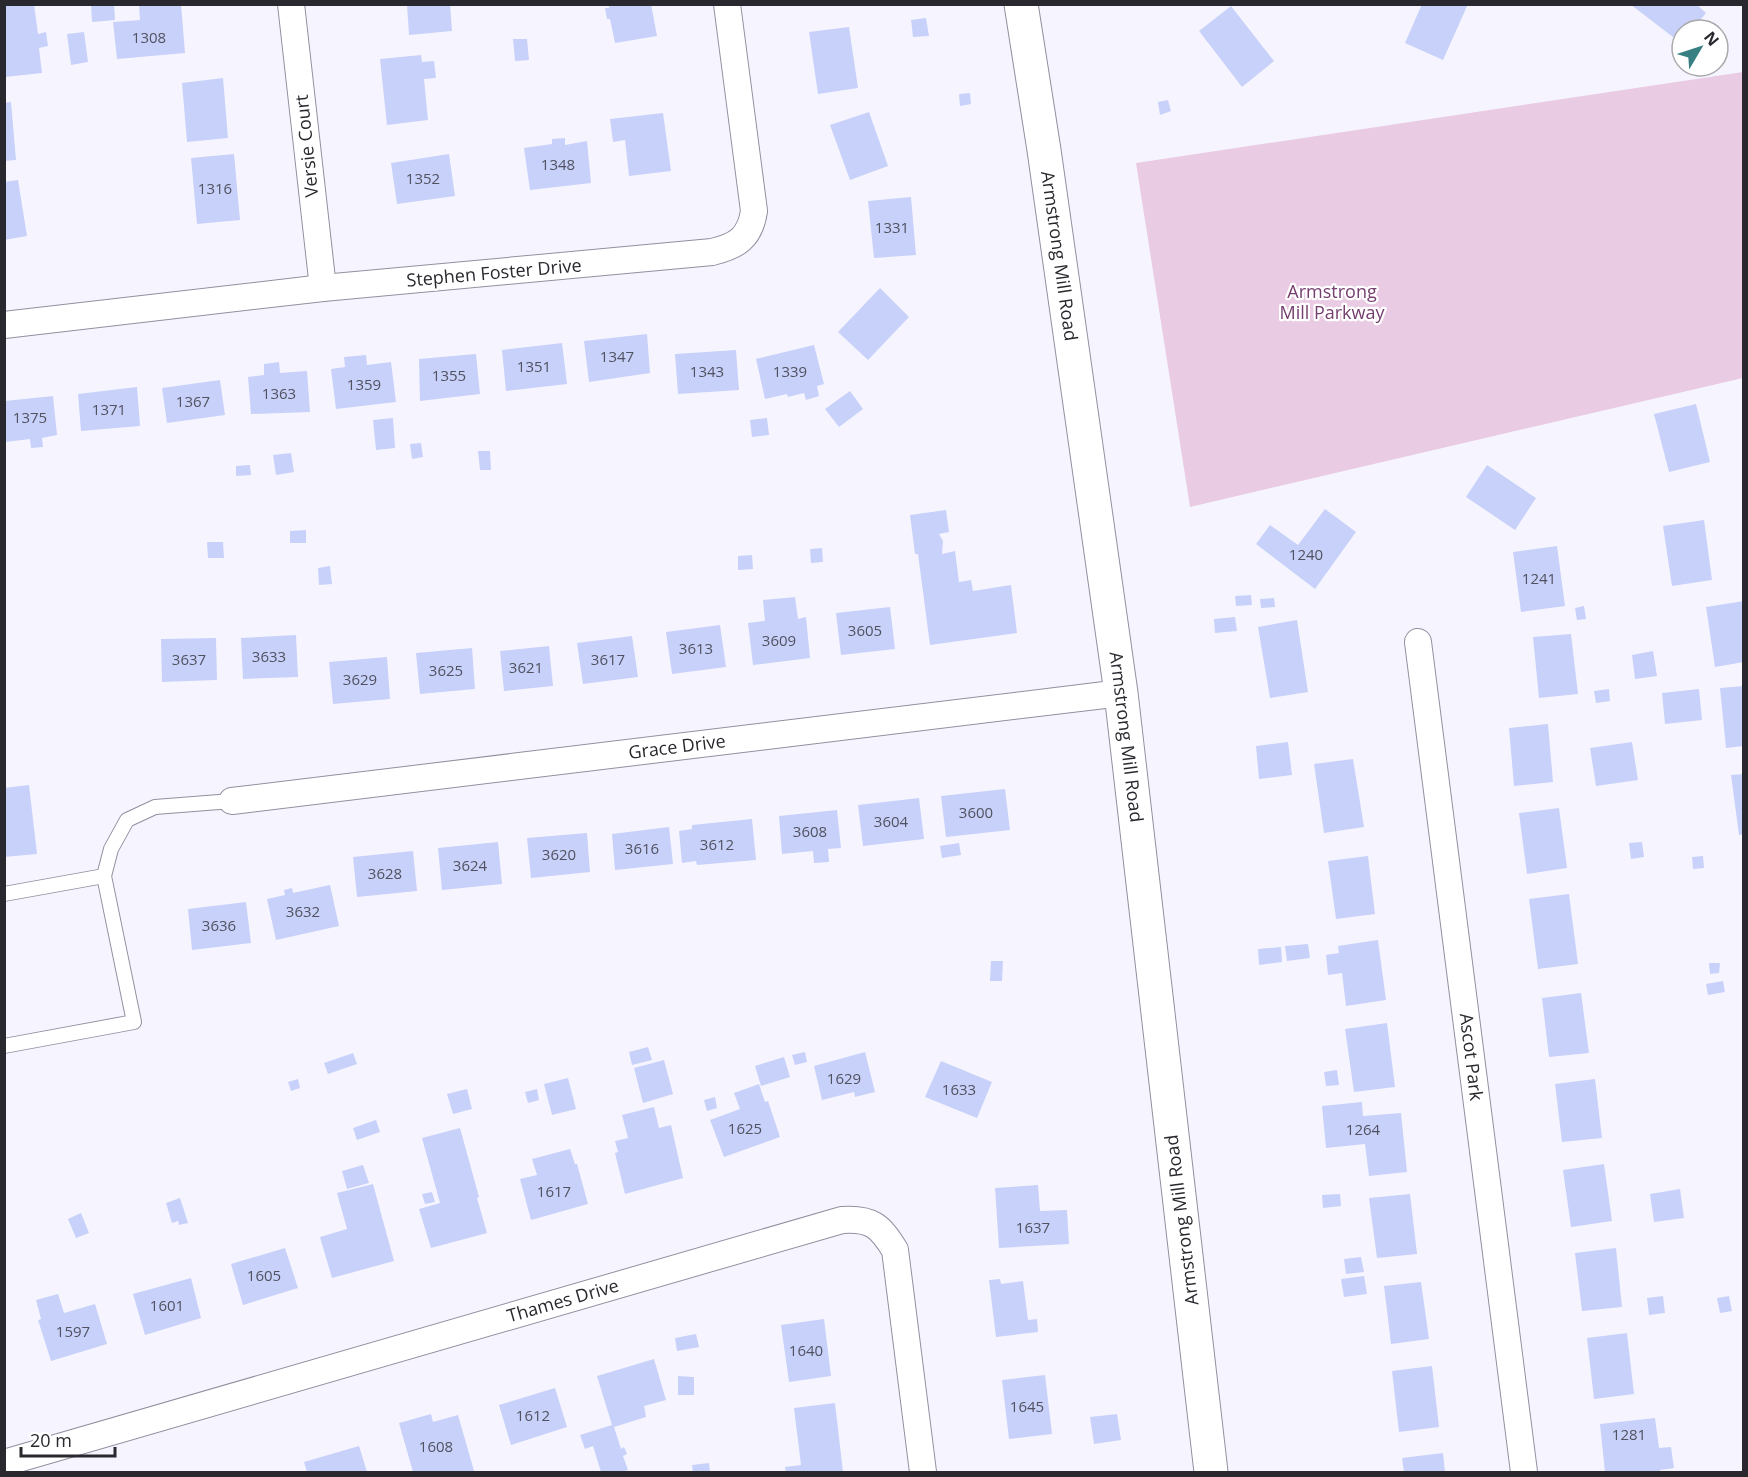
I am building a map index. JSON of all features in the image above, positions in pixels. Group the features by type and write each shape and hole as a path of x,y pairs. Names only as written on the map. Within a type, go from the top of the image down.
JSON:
{"main road":[{"name":"Armstrong Mill Road","path":"1021,4 1121,693 1211,1473"}],"street":[{"name":"Versie Court","path":"291,4 323,288"},
{"name":"Stephen Foster Drive","path":"4,324 323,288 712,252 731,248 745,237 753,223 754,211 727,4"},
{"name":"Ascot Park","path":"1418,642 1524,1473"},
{"name":"Grace Drive","path":"232,801 1121,693"},
{"name":"Thames Drive","path":"4,1463 842,1220 860,1219 874,1224 895,1250 923,1473"}],"lane":[{"path":"4,1046 134,1022 104,876 111,849 127,820 155,807 232,801"},
{"path":"4,894 104,876"}],"green space":[{"name":"Armstrong Mill Parkway","path":"1743,72 1743,378 1190,507 1136,163 1703,78 1730,78 1730,74"}],"building":[{"path":"5,4 34,4 38,34 46,32 48,46 39,48 42,73 5,77"},
{"path":"91,4 114,4 115,20 92,22"},
{"path":"139,4 181,4 185,53 117,59 113,22 140,20"},
{"path":"407,4 450,4 452,31 409,35"},
{"path":"609,4 651,4 657,36 615,43 605,8 609,8"},
{"path":"1422,4 1468,4 1443,60 1405,43"},
{"path":"1630,4 1696,4 1706,13 1702,18 1670,18 1670,35"},
{"path":"1231,6 1274,61 1242,87 1199,31"},
{"path":"926,18 929,36 913,37 911,20"},
{"path":"849,27 858,88 818,94 809,32"},
{"path":"84,32 88,62 71,65 67,34"},
{"path":"513,39 527,39 529,60 515,61"},
{"path":"421,55 422,62 434,61 436,78 424,79 428,120 387,125 380,59"},
{"path":"223,78 228,138 187,142 182,83"},
{"path":"970,93 971,104 960,106 959,94"},
{"path":"1168,100 1171,111 1160,115 1158,102"},
{"path":"11,102 16,160 4,161 4,103"},
{"path":"869,112 888,166 850,180 830,125"},
{"path":"663,113 671,171 629,176 625,140 613,142 610,119"},
{"path":"565,138 565,145 587,141 591,183 530,190 524,148 552,144 552,139"},
{"path":"234,154 240,220 197,224 191,158"},
{"path":"449,154 455,196 397,204 391,163"},
{"path":"18,180 27,236 4,240 4,182"},
{"path":"911,197 916,255 874,258 868,201"},
{"path":"880,288 909,317 868,360 838,332"},
{"path":"647,334 650,373 589,382 584,341"},
{"path":"562,343 567,384 506,391 502,350"},
{"path":"814,345 824,384 817,386 819,396 806,400 804,393 765,399 756,359"},
{"path":"736,350 739,390 678,394 675,354"},
{"path":"476,354 480,394 420,401 419,359"},
{"path":"366,355 367,365 391,362 396,402 336,409 331,369 345,367 344,357"},
{"path":"279,362 280,373 307,371 310,412 251,414 248,377 264,375 264,364"},
{"path":"220,380 225,415 167,423 162,388"},
{"path":"137,387 140,426 81,431 78,394"},
{"path":"850,391 863,409 839,427 825,409"},
{"path":"53,396 57,435 42,438 43,447 31,448 30,439 5,442 5,401"},
{"path":"1696,404 1710,462 1669,472 1654,414"},
{"path":"393,418 395,448 376,450 373,420"},
{"path":"767,418 769,435 752,437 750,420"},
{"path":"421,443 423,457 412,459 410,444"},
{"path":"478,451 490,451 491,470 480,470"},
{"path":"291,453 294,472 276,475 273,455"},
{"path":"250,465 251,475 236,476 236,466"},
{"path":"1487,465 1536,498 1515,530 1466,497"},
{"path":"1325,509 1356,532 1315,589 1256,544 1270,525 1298,545"},
{"path":"946,510 949,532 939,534 943,541 942,554 955,551 959,582 971,580 973,591 1011,585 1017,633 930,645 918,554 915,554 910,515"},
{"path":"1704,520 1712,580 1672,586 1663,526"},
{"path":"306,530 306,543 290,543 290,531"},
{"path":"207,542 223,542 224,558 208,558"},
{"path":"1557,546 1565,606 1521,612 1513,552"},
{"path":"822,548 823,562 811,563 810,549"},
{"path":"752,555 753,569 738,570 738,556"},
{"path":"330,566 332,584 319,585 318,568"},
{"path":"1251,595 1252,605 1236,606 1235,596"},
{"path":"795,597 798,619 806,617 810,658 753,665 748,623 765,621 763,600"},
{"path":"1274,598 1275,607 1261,608 1260,599"},
{"path":"1744,601 1744,662 1715,667 1706,607"},
{"path":"1584,606 1586,619 1577,620 1575,608"},
{"path":"890,607 895,649 841,655 836,613"},
{"path":"1235,617 1237,631 1215,633 1214,619"},
{"path":"1297,620 1308,692 1270,698 1258,627"},
{"path":"720,625 726,667 672,674 666,632"},
{"path":"1571,634 1578,694 1539,698 1533,637"},
{"path":"296,635 298,677 243,679 241,638"},
{"path":"632,636 638,677 583,684 577,643"},
{"path":"216,638 217,680 162,682 161,639"},
{"path":"549,646 553,686 504,691 500,651"},
{"path":"472,648 475,689 420,694 416,653"},
{"path":"1653,651 1657,676 1635,679 1632,655"},
{"path":"387,657 390,699 333,704 329,662"},
{"path":"1744,686 1744,746 1726,748 1720,688"},
{"path":"1609,689 1610,701 1596,703 1594,691"},
{"path":"1699,689 1702,720 1665,724 1662,693"},
{"path":"1548,724 1553,782 1514,786 1509,728"},
{"path":"1288,742 1292,775 1259,779 1256,746"},
{"path":"1632,742 1638,780 1596,786 1590,748"},
{"path":"1353,759 1364,827 1324,833 1314,764"},
{"path":"1744,774 1744,834 1739,835 1731,775"},
{"path":"29,785 37,854 4,857 4,788"},
{"path":"1005,789 1010,830 946,837 941,796"},
{"path":"919,798 924,839 863,846 858,805"},
{"path":"1559,808 1567,868 1527,874 1519,813"},
{"path":"837,810 841,848 828,849 829,862 814,863 813,851 782,854 779,816"},
{"path":"752,819 756,860 697,865 696,861 682,863 679,831 692,829 692,825"},
{"path":"669,827 673,864 615,870 612,834"},
{"path":"587,833 590,872 531,878 527,838"},
{"path":"498,842 502,884 442,890 438,848"},
{"path":"1642,842 1644,857 1631,859 1629,843"},
{"path":"959,843 961,855 942,858 940,846"},
{"path":"413,851 417,891 357,897 353,857"},
{"path":"1368,856 1375,914 1336,919 1328,861"},
{"path":"1703,856 1704,868 1693,869 1692,857"},
{"path":"330,885 339,926 276,940 267,899 285,895 284,890 292,888 293,893"},
{"path":"1569,894 1578,964 1538,969 1529,899"},
{"path":"246,902 251,943 192,950 188,909"},
{"path":"1378,940 1386,1000 1346,1006 1342,973 1328,975 1326,955 1339,953 1338,946"},
{"path":"1308,944 1310,958 1287,961 1285,946"},
{"path":"1281,947 1282,962 1259,965 1258,949"},
{"path":"991,961 1003,961 1002,981 990,981"},
{"path":"1709,963 1720,963 1719,973 1710,974"},
{"path":"1723,981 1725,992 1708,995 1706,984"},
{"path":"1581,993 1589,1053 1549,1057 1542,998"},
{"path":"1387,1023 1395,1087 1354,1092 1345,1029"},
{"path":"648,1047 652,1060 632,1065 629,1052"},
{"path":"805,1052 807,1062 795,1065 792,1055"},
{"path":"865,1052 875,1092 855,1097 854,1092 822,1100 814,1066"},
{"path":"353,1053 357,1064 328,1074 324,1063"},
{"path":"784,1057 790,1077 761,1086 755,1066"},
{"path":"664,1060 673,1094 643,1103 634,1068"},
{"path":"941,1061 992,1082 977,1118 925,1097"},
{"path":"1337,1070 1339,1085 1326,1086 1324,1072"},
{"path":"568,1078 576,1109 552,1115 544,1084"},
{"path":"298,1079 300,1088 291,1091 288,1082"},
{"path":"1595,1079 1602,1138 1562,1142 1555,1084"},
{"path":"759,1084 765,1102 768,1101 780,1137 724,1157 710,1120 740,1109 734,1093"},
{"path":"467,1089 472,1109 453,1114 447,1094"},
{"path":"537,1089 539,1100 528,1103 525,1092"},
{"path":"715,1097 717,1108 707,1111 704,1100"},
{"path":"1362,1102 1363,1116 1401,1113 1407,1172 1369,1176 1365,1144 1326,1148 1322,1106"},
{"path":"654,1107 659,1128 671,1125 683,1178 625,1194 615,1153 618,1152 615,1141 628,1138 622,1115"},
{"path":"376,1120 380,1132 357,1140 353,1128"},
{"path":"460,1128 487,1233 431,1248 419,1209 440,1203 422,1138"},
{"path":"570,1149 575,1164 577,1164 588,1204 531,1220 520,1179 537,1175 532,1159"},
{"path":"1604,1164 1612,1221 1571,1227 1563,1170"},
{"path":"363,1165 369,1183 347,1189 342,1171"},
{"path":"373,1184 394,1261 332,1278 320,1237 347,1229 337,1193"},
{"path":"1038,1185 1040,1211 1067,1210 1069,1244 999,1248 995,1188"},
{"path":"1680,1189 1684,1218 1654,1222 1650,1194"},
{"path":"432,1192 435,1202 425,1204 422,1194"},
{"path":"1340,1194 1341,1206 1323,1208 1322,1195"},
{"path":"1410,1194 1417,1254 1377,1258 1369,1198"},
{"path":"180,1198 188,1223 179,1225 178,1221 172,1223 166,1203"},
{"path":"81,1213 89,1233 76,1238 68,1219"},
{"path":"285,1248 298,1288 243,1305 231,1264"},
{"path":"1616,1248 1622,1307 1582,1311 1575,1253"},
{"path":"1361,1257 1364,1272 1346,1274 1344,1259"},
{"path":"1364,1276 1367,1294 1344,1297 1341,1279"},
{"path":"191,1278 201,1318 145,1335 133,1294"},
{"path":"1000,1279 1001,1284 1023,1281 1028,1320 1037,1319 1038,1332 996,1337 989,1280"},
{"path":"1421,1282 1429,1339 1391,1344 1384,1286"},
{"path":"58,1294 64,1313 95,1304 107,1344 51,1361 38,1320 41,1319 36,1300"},
{"path":"1663,1296 1665,1313 1649,1315 1647,1298"},
{"path":"1729,1296 1732,1311 1720,1313 1717,1298"},
{"path":"824,1319 831,1376 789,1382 781,1325"},
{"path":"1627,1333 1634,1394 1594,1399 1587,1338"},
{"path":"696,1334 699,1347 677,1351 675,1338"},
{"path":"654,1359 666,1400 644,1406 646,1417 614,1427 621,1449 624,1447 627,1454 623,1456 628,1470 601,1472 593,1446 585,1449 580,1435 612,1425 597,1376"},
{"path":"1432,1366 1439,1427 1399,1432 1392,1371"},
{"path":"1045,1375 1052,1434 1009,1439 1002,1380"},
{"path":"678,1376 694,1377 694,1395 678,1395"},
{"path":"555,1388 567,1427 511,1445 499,1405"},
{"path":"835,1403 843,1472 786,1472 785,1467 801,1465 794,1408"},
{"path":"431,1414 433,1422 458,1415 474,1471 413,1472 399,1423"},
{"path":"1117,1414 1121,1440 1094,1444 1090,1417"},
{"path":"1655,1418 1659,1448 1671,1447 1674,1468 1660,1470 1660,1472 1605,1472 1600,1424"},
{"path":"359,1446 367,1472 307,1472 304,1462"},
{"path":"1443,1453 1445,1472 1404,1472 1402,1458"},
{"path":"709,1463 710,1472 693,1472 692,1465"}]}
